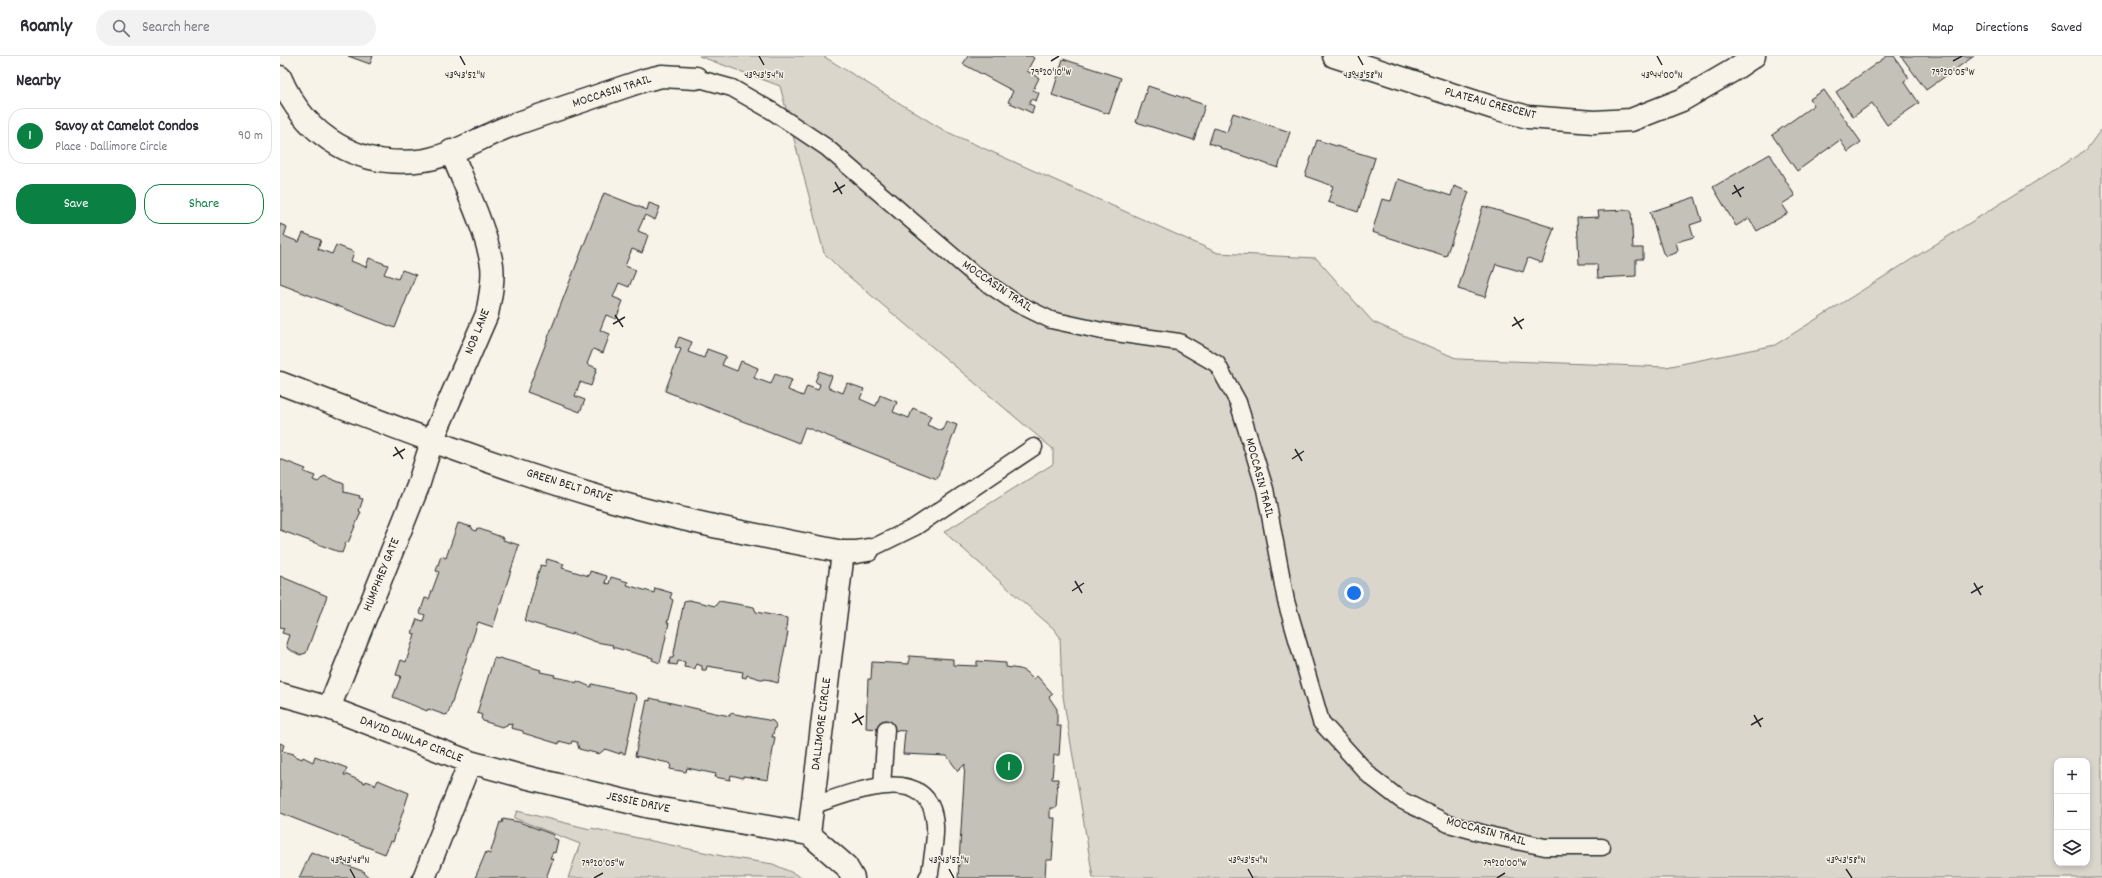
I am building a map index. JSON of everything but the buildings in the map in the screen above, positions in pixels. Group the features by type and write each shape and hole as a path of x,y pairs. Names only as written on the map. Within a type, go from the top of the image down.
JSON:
{"street":[{"name":"PLATEAU CRESCENT","path":"1334,56 1521,115 1594,122 1631,120 1682,100 1732,72 1754,56"},
{"name":"MOCCASIN TRAIL","path":"280,76 284,88 308,124 330,140 370,159 398,161 426,160 508,127 645,80 662,76 696,78"},
{"name":"NOB LANE","path":"432,441 487,314 491,297 492,266 477,214 451,151"},
{"name":"GREEN BELT DRIVE","path":"280,383 432,441 597,496 740,532 843,552 868,550"},
{"name":"HUMPHREY GATE","path":"329,708 418,486 432,441"},
{"name":"DALLIMORE CIRCLE","path":"809,834 843,552"},
{"name":"DAVID DUNLAP CIRCLE","path":"280,694 329,708 470,762 424,878"},
{"name":"JESSIE DRIVE","path":"470,762 521,776 650,807 809,834"},
{"path":"809,834 846,866 853,878"}],"lane":[{"name":"MOCCASIN TRAIL","path":"696,78 732,88 772,111 826,147 976,276 1018,304 1051,320 1102,331 1179,342 1217,364 1238,402 1266,490 1286,601 1321,722 1370,776 1401,800 1449,824 1493,836 1545,847 1602,847"},
{"path":"868,550 915,527 1034,447"},
{"path":"882,786 886,729"},
{"path":"812,806 848,794 882,786 905,785 919,792 930,805 935,825 930,873 927,878"}],"shaded area":[{"path":"699,56 823,56 945,131 1218,253 1316,258 1373,322 1458,359 1666,367 1775,345 2086,150 2102,128 2102,878 1093,878 1062,690 1060,637 1054,629 944,532 1053,464 1053,449 840,269 824,253 780,86"},
{"path":"517,811 590,829 727,857 773,864 804,878 568,878 580,844 514,818"}],"place":[{"name":"Savoy at Camelot Condos","path":"1009,767"}]}
